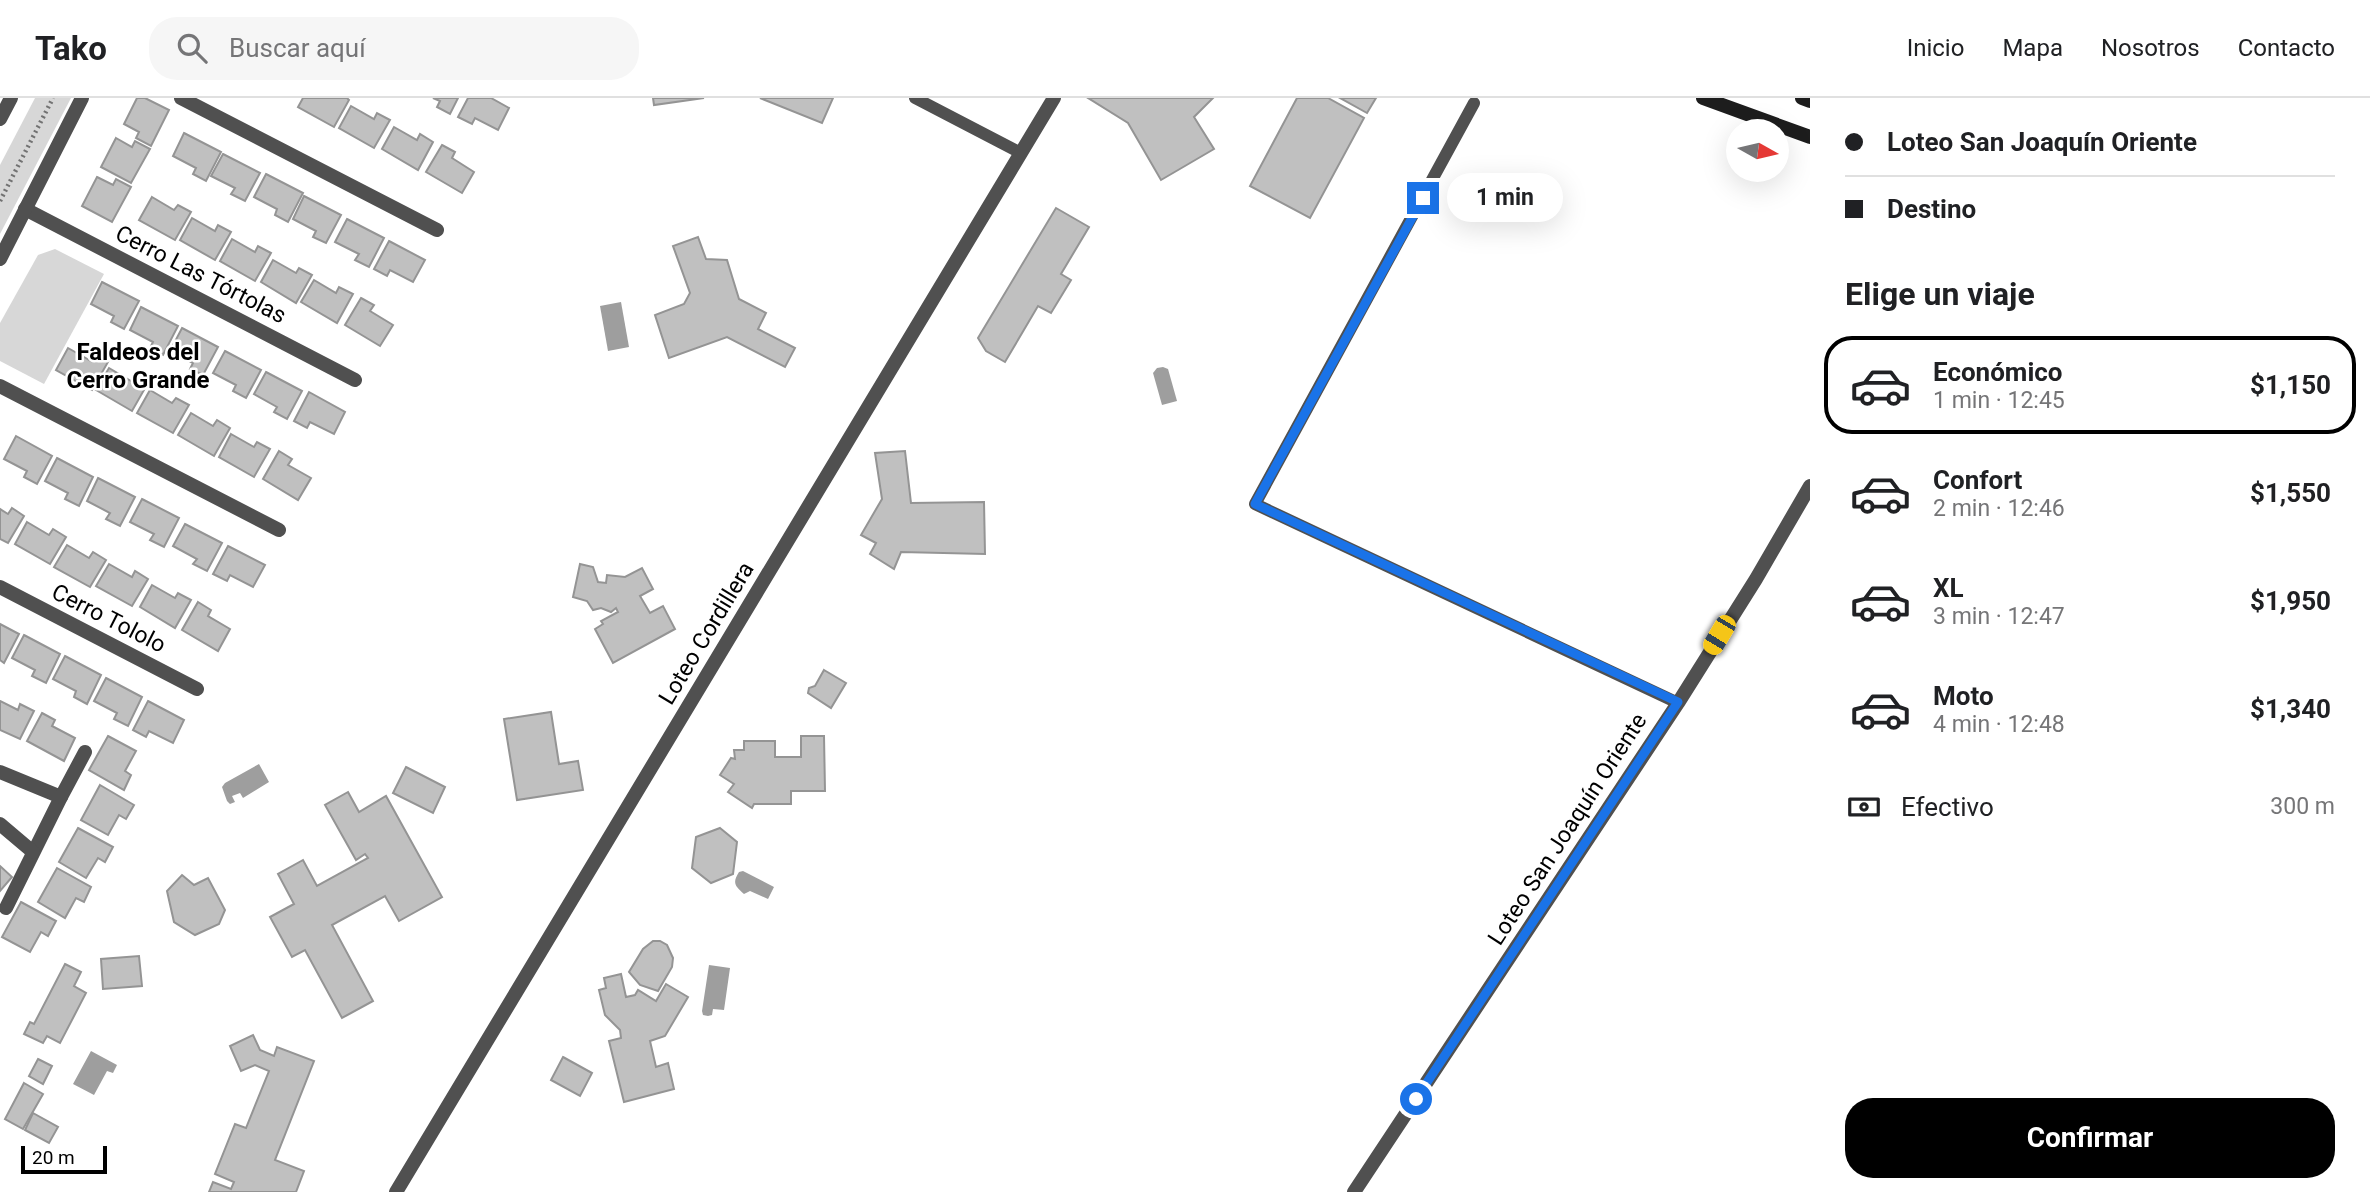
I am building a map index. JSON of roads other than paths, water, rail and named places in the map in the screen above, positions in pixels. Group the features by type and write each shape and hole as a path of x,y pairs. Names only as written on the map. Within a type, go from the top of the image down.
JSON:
{"main road":[{"path":"1703,98 1810,137"},
{"path":"1802,98 1810,101"}],"street":[{"path":"0,119 11,98"},
{"path":"0,259 82,98"},
{"path":"181,98 437,230"},
{"name":"Loteo Cordillera","path":"396,1192 1054,98"},
{"name":"Cerro Las Tórtolas","path":"25,209 355,380"},
{"path":"0,386 279,530"},
{"name":"Loteo San Joaquín Oriente","path":"1354,1192 1678,702 1756,579 1810,486"},
{"name":"Cerro Tololo","path":"0,587 197,689"},
{"path":"6,908 85,752"},
{"path":"0,772 61,797"},
{"path":"0,824 33,852"}],"lane":[{"path":"915,98 1021,153"},
{"path":"1474,103 1255,504 1678,702"}],"district":[{"name":"Faldeos del Cerro Grande","path":"138,366"}]}
